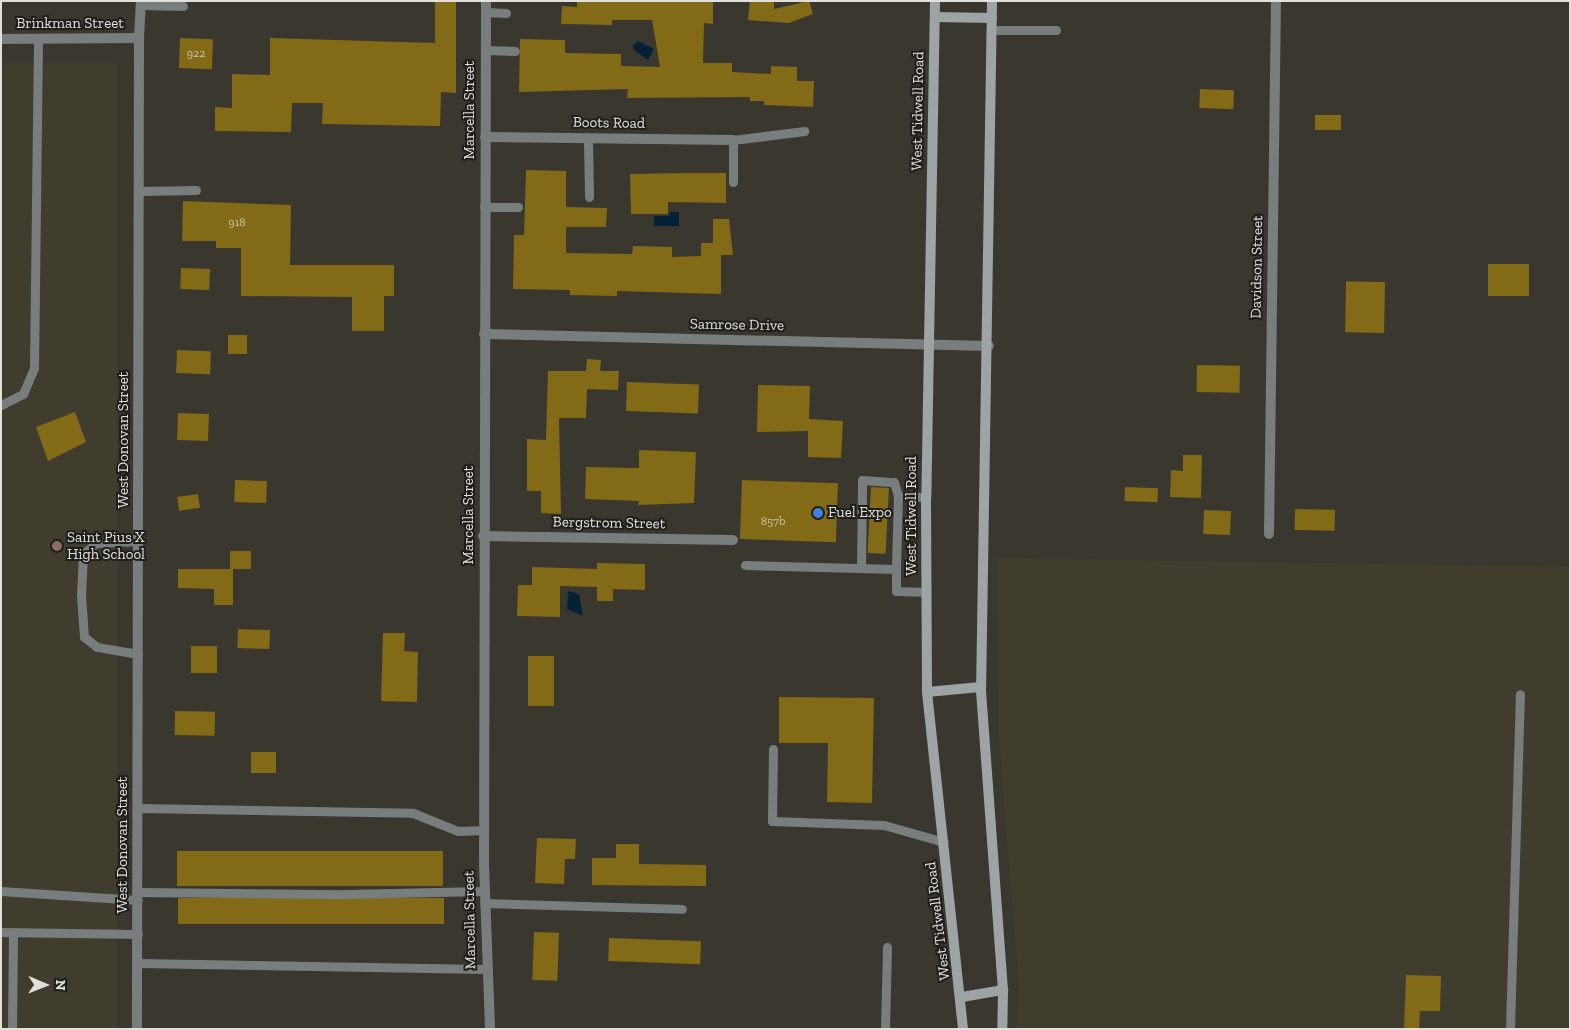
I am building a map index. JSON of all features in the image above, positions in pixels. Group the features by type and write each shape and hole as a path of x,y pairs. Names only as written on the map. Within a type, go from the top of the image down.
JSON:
{"main road":[{"name":"West Tidwell Road","path":"935,1 926,497 927,692 962,997 963,1029"},
{"path":"992,1 989,346 982,687 1003,990 1002,1029"},
{"path":"935,17 992,18"},
{"path":"927,692 982,687"},
{"path":"962,997 1003,990"}],"street":[{"name":"Davidson Street","path":"1269,534 1276,1"},
{"name":"West Donovan Street","path":"138,1029 139,38 141,3"},
{"name":"Marcella Street","path":"486,7 483,536 484,903 490,1029"},
{"name":"Brinkman Street","path":"1,39 139,38"},
{"name":"Boots Road","path":"485,137 733,140"},
{"name":"Samrose Drive","path":"484,334 989,346"},
{"name":"Bergstrom Street","path":"483,536 733,540"}],"lane":[{"path":"141,3 183,6"},
{"path":"486,7 506,13"},
{"path":"992,30 1056,30"},
{"path":"1,405 23,394 34,368 38,39"},
{"path":"486,50 515,51"},
{"path":"733,182 733,140 804,131"},
{"path":"588,138 589,197"},
{"path":"140,191 196,190"},
{"path":"484,207 518,207"},
{"path":"861,568 862,480 894,482 898,496 896,591 926,592"},
{"path":"898,496 926,497"},
{"path":"138,654 96,647 84,637 81,595 83,554 96,543 139,540"},
{"path":"745,565 896,569"},
{"path":"1510,1029 1520,694"},
{"path":"773,749 772,822 884,825 944,842"},
{"path":"138,808 413,813 458,831 484,830"},
{"path":"1,891 138,896 484,891"},
{"path":"484,903 682,909"},
{"path":"1,932 138,934"},
{"path":"12,1029 13,933"},
{"path":"885,1029 887,947"},
{"path":"138,963 486,969"}],"shaded area":[{"name":"Saint Pius X High School","path":"1,63 117,63 117,1029 1,1029"},
{"path":"997,558 1570,567 1570,1029 1017,1029 1019,988 999,739"}],"water":[{"path":"639,41 654,49 648,60 634,50 633,45"},
{"path":"670,212 679,212 679,226 654,226 654,216 669,216"},
{"path":"568,591 579,594 583,616 567,609"}],"building":[{"path":"435,1 456,1 456,93 441,92 440,126 322,124 323,103 292,103 291,132 215,131 215,107 232,108 232,74 270,75 270,38 435,43"},
{"path":"577,1 713,1 713,24 704,23 703,63 732,63 732,72 771,74 771,66 797,67 797,81 814,81 813,107 764,105 764,101 750,101 750,97 627,98 628,89 519,92 520,39 565,40 565,53 621,54 621,66 660,67 652,20 612,20 612,25 561,24 562,6 577,7"},
{"path":"750,1 774,1 774,9 809,1 813,14 789,23 748,20"},
{"path":"180,38 213,39 212,69 179,68"},
{"path":"1200,89 1234,90 1233,109 1199,108"},
{"path":"1315,115 1341,115 1341,130 1315,130"},
{"path":"526,170 566,171 566,207 607,208 606,227 566,227 566,253 632,254 633,246 672,247 672,257 701,256 701,243 713,243 713,219 729,219 733,255 721,255 721,294 617,291 617,296 570,295 570,290 513,289 514,235 524,235"},
{"path":"726,173 726,203 668,202 668,214 631,214 630,174"},
{"path":"183,201 291,205 290,265 394,265 394,296 384,296 384,331 352,331 352,297 241,296 241,248 216,248 216,241 182,241"},
{"path":"1488,264 1529,264 1529,296 1488,296"},
{"path":"181,268 210,269 209,290 180,289"},
{"path":"1346,281 1385,282 1384,333 1345,332"},
{"path":"228,335 247,335 247,354 228,354"},
{"path":"177,350 211,351 210,374 176,373"},
{"path":"587,359 601,360 600,371 619,371 618,390 587,389 586,418 559,418 561,514 541,513 541,491 527,491 527,439 546,440 548,371 586,371"},
{"path":"1197,365 1240,366 1240,393 1197,392"},
{"path":"627,382 699,385 698,413 626,411"},
{"path":"758,385 810,386 809,419 843,421 841,458 808,457 808,431 757,432"},
{"path":"75,412 86,442 48,461 36,427"},
{"path":"178,413 209,414 208,441 177,440"},
{"path":"639,450 696,452 694,503 638,505 639,501 585,499 586,467 639,468"},
{"path":"1183,455 1202,455 1201,498 1170,497 1171,470 1183,471"},
{"path":"235,480 267,481 266,503 234,502"},
{"path":"742,480 838,483 836,542 740,539"},
{"path":"871,487 889,488 886,554 868,553"},
{"path":"1125,487 1158,488 1157,502 1125,501"},
{"path":"198,494 200,508 179,511 177,497"},
{"path":"1295,509 1335,510 1335,531 1295,530"},
{"path":"1204,510 1231,511 1230,535 1203,534"},
{"path":"230,551 251,551 251,569 233,569 233,605 214,605 214,589 178,588 178,569 230,569"},
{"path":"597,563 645,564 645,590 613,589 613,601 597,601 597,587 560,586 560,617 517,616 518,585 532,585 532,567 597,569"},
{"path":"238,629 270,630 269,649 237,648"},
{"path":"383,633 405,633 404,651 418,652 417,702 381,701"},
{"path":"191,646 217,646 217,673 191,673"},
{"path":"528,656 554,656 554,706 528,706"},
{"path":"779,697 874,698 872,803 827,802 828,743 779,743"},
{"path":"175,711 215,712 215,736 175,735"},
{"path":"251,752 276,752 276,773 251,773"},
{"path":"537,838 576,839 575,859 565,859 564,884 535,883"},
{"path":"616,844 639,844 639,864 706,865 706,886 592,885 592,858 616,858"},
{"path":"177,851 443,851 443,886 177,886"},
{"path":"178,898 444,898 444,924 178,924"},
{"path":"534,932 559,933 557,981 532,980"},
{"path":"609,938 701,941 700,964 608,961"},
{"path":"1406,975 1441,976 1440,1011 1420,1011 1419,1029 1404,1029"}],"place":[{"name":"Fuel Expo","path":"818,513"},
{"name":"Saint Pius X High School","path":"57,546"}]}
